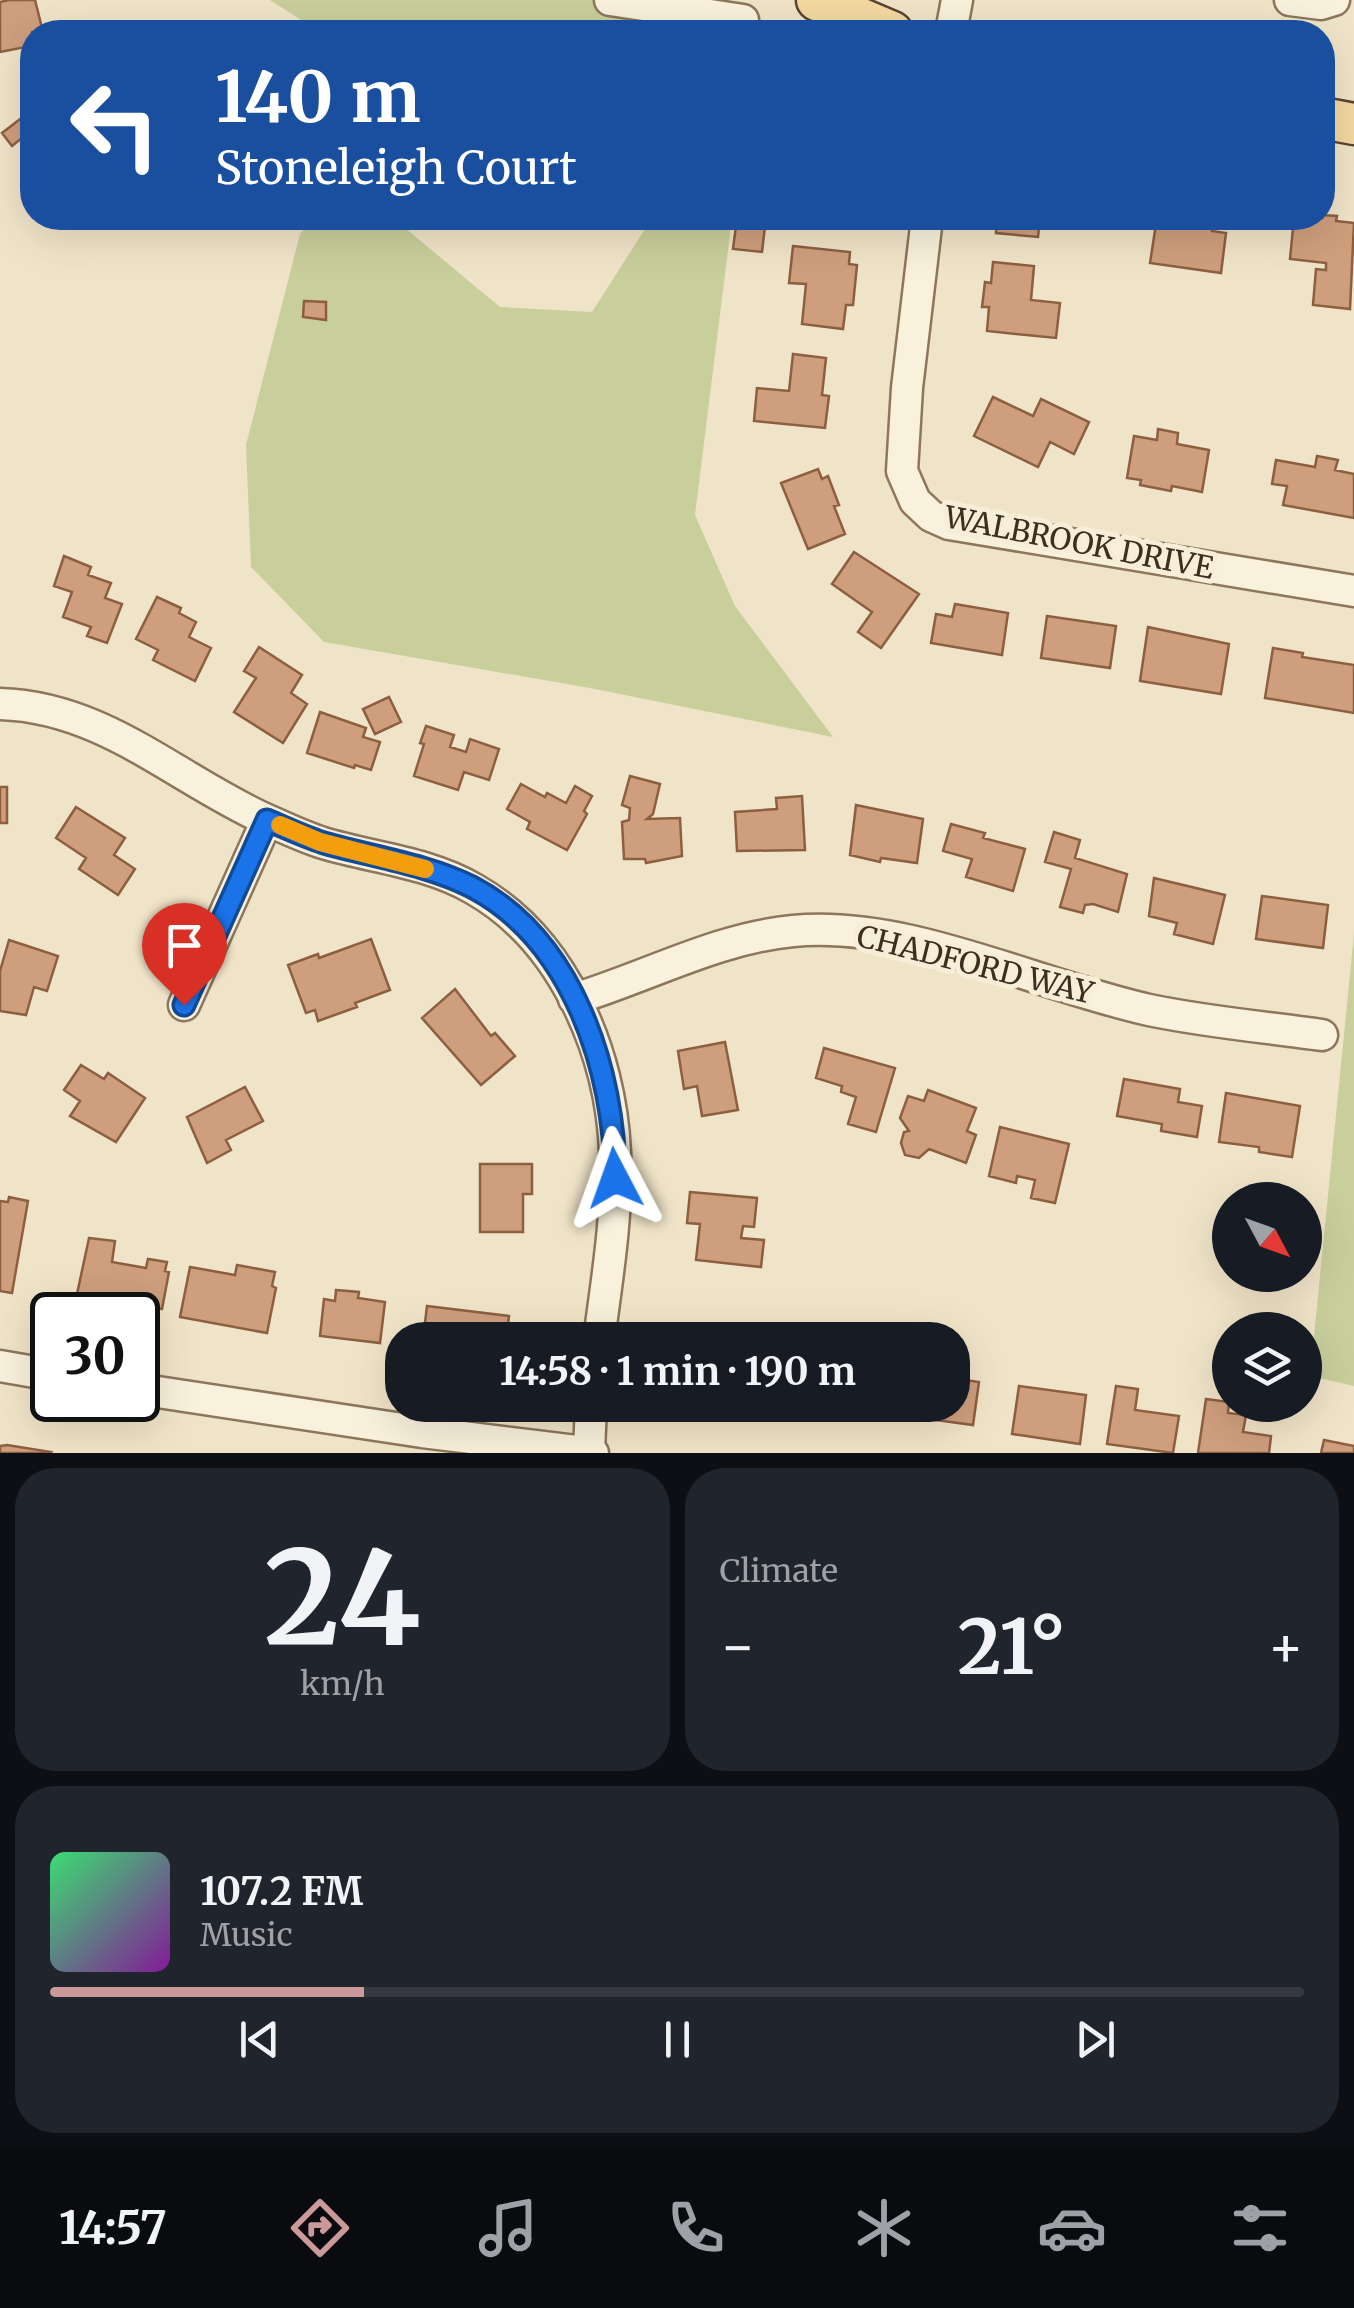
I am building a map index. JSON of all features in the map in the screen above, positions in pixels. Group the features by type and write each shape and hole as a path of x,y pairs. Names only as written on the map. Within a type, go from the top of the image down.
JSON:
{"main road":[{"path":"818,0 864,20"}],"street":[{"path":"610,0 743,20"},
{"path":"1291,0 1321,4 1334,0"},
{"name":"WALBROOK DRIVE","path":"927,230 907,388 902,470 915,501 931,516 949,524 1354,591"},
{"path":"0,704 50,709 100,726 213,794 267,820 320,842 418,867 474,888 506,910 538,941 574,999 605,1084 615,1149 612,1240 601,1322"},
{"path":"184,1005 267,820"},
{"name":"CHADFORD WAY","path":"574,999 743,940 795,930 828,930 920,944 1148,1010 1322,1034"},
{"path":"0,1366 30,1371"},
{"path":"160,1392 591,1453 591,1422"}],"green space":[{"path":"270,0 714,0 756,19 756,20 301,20"},
{"path":"303,230 407,230 500,307 592,312 644,230 731,230 695,515 735,606 833,737 590,688 324,642 251,567 246,445"},
{"path":"1354,934 1354,1386 1322,1379 1322,1312 1316,1312 1318,1292 1322,1292 1322,1255"}],"building":[{"path":"35,0 40,20 20,20 20,48 0,52 0,2"},
{"path":"20,119 20,140 12,146 2,133"},
{"path":"1335,216 1336,221 1354,223 1350,309 1313,305 1316,269 1326,270 1326,263 1290,259 1293,230 1335,230"},
{"path":"735,230 765,230 762,252 733,249"},
{"path":"996,230 1039,230 1038,237"},
{"path":"1155,230 1226,233 1221,273 1150,263"},
{"path":"793,246 850,252 849,264 857,265 853,305 846,305 843,329 802,324 806,284 789,283"},
{"path":"993,262 1034,266 1031,300 1060,303 1056,338 987,331 989,307 982,307 985,282 991,283"},
{"path":"304,301 326,302 326,320 303,317"},
{"path":"793,354 826,358 822,395 829,396 825,428 754,421 757,388 789,391"},
{"path":"993,397 1033,416 1041,399 1089,422 1074,454 1050,442 1038,467 974,436"},
{"path":"1158,429 1178,433 1177,444 1209,450 1202,492 1172,486 1171,491 1140,485 1141,480 1127,478 1134,436 1157,440"},
{"path":"1317,456 1338,460 1335,470 1354,474 1354,518 1283,505 1287,486 1272,484 1276,460 1315,467"},
{"path":"818,469 822,479 828,476 845,534 808,549 781,483"},
{"path":"854,552 919,594 881,648 858,632 872,612 832,584"},
{"path":"64,556 91,567 88,575 111,583 105,598 122,604 107,643 87,636 91,627 63,617 72,592 54,586"},
{"path":"157,597 181,608 179,613 196,622 189,637 211,648 195,681 153,660 158,650 136,639"},
{"path":"955,604 1008,613 1002,655 931,643 936,614 952,617"},
{"path":"1047,616 1116,626 1110,668 1041,658"},
{"path":"1148,627 1229,644 1221,694 1140,681"},
{"path":"259,647 302,675 291,693 307,704 283,743 234,712 256,678 244,671"},
{"path":"1273,648 1354,665 1354,713 1265,698"},
{"path":"389,697 401,722 375,734 363,709"},
{"path":"320,712 366,728 363,737 380,742 371,770 307,753"},
{"path":"426,726 454,735 450,747 466,752 470,739 499,749 489,780 464,772 458,790 414,776"},
{"path":"630,776 660,784 653,814 647,819 680,818 682,856 646,863 645,859 624,859 622,822 629,820 630,808 622,805"},
{"path":"521,784 566,803 575,786 592,796 584,811 587,814 567,850 527,829 530,822 507,809"},
{"path":"0,787 7,787 7,823 0,823"},
{"path":"802,796 805,850 737,851 735,812 777,809 776,798"},
{"path":"856,805 923,819 917,863 881,858 880,862 850,855"},
{"path":"76,807 125,838 114,855 135,869 118,895 79,869 86,858 56,838"},
{"path":"951,824 985,833 983,838 1025,849 1013,891 966,877 972,859 943,851"},
{"path":"1054,832 1080,840 1075,858 1127,874 1118,912 1093,904 1085,905 1083,913 1060,907 1071,869 1045,862"},
{"path":"1154,878 1225,895 1213,944 1174,934 1177,923 1149,916"},
{"path":"1262,896 1328,905 1323,948 1256,939"},
{"path":"371,939 390,990 318,1021 315,1010 306,1013 288,965"},
{"path":"9,940 58,956 47,991 34,987 26,1015 0,1011 0,971"},
{"path":"455,989 491,1036 495,1033 515,1056 481,1085 422,1018"},
{"path":"725,1042 738,1110 702,1116 697,1086 684,1089 678,1051"},
{"path":"824,1048 895,1068 876,1132 848,1124 856,1097 841,1092 842,1086 816,1078"},
{"path":"81,1065 104,1079 108,1073 145,1098 116,1142 70,1116 80,1101 64,1090"},
{"path":"1124,1079 1180,1089 1178,1102 1202,1106 1197,1137 1161,1131 1162,1124 1117,1116"},
{"path":"245,1087 263,1121 226,1140 231,1150 207,1163 187,1117"},
{"path":"928,1090 976,1108 967,1131 976,1135 966,1163 929,1149 919,1158 905,1155 901,1143 904,1132 909,1131 900,1118 908,1096 924,1101"},
{"path":"1226,1093 1300,1106 1292,1157 1259,1152 1259,1147 1219,1142"},
{"path":"1000,1127 1069,1144 1055,1203 1031,1198 1035,1180 1017,1176 1016,1183 989,1176"},
{"path":"480,1164 532,1164 532,1194 523,1194 523,1232 480,1232"},
{"path":"690,1192 757,1198 754,1227 743,1226 741,1238 764,1240 761,1267 696,1260 700,1224 687,1223"},
{"path":"9,1197 28,1201 12,1293 0,1291 0,1201 8,1202"},
{"path":"89,1238 115,1241 112,1262 146,1268 148,1259 167,1262 165,1271 169,1272 162,1309 160,1292 77,1292"},
{"path":"237,1265 275,1272 272,1286 276,1288 267,1333 180,1317 190,1267 235,1275"},
{"path":"336,1290 359,1292 358,1298 385,1302 380,1343 320,1336 324,1299 335,1301"},
{"path":"427,1306 509,1316 508,1322 425,1322"},
{"path":"970,1381 979,1382 973,1425 951,1422 970,1422"},
{"path":"1019,1386 1086,1395 1080,1444 1012,1434"},
{"path":"1116,1386 1138,1389 1135,1410 1179,1416 1173,1453 1107,1444"},
{"path":"1206,1399 1212,1400 1212,1422 1245,1422 1243,1432 1271,1436 1269,1453 1198,1453"},
{"path":"1324,1440 1354,1446 1354,1453 1321,1453"},
{"path":"0,1446 51,1452 0,1453"}],"slow traffic":[{"path":"280,825 320,842 425,869"}],"route":[{"path":"184,1005 208,944 267,820 320,842 439,873 474,888 506,910 538,941 556,966 574,999 605,1084 615,1149 615,1178"}]}
